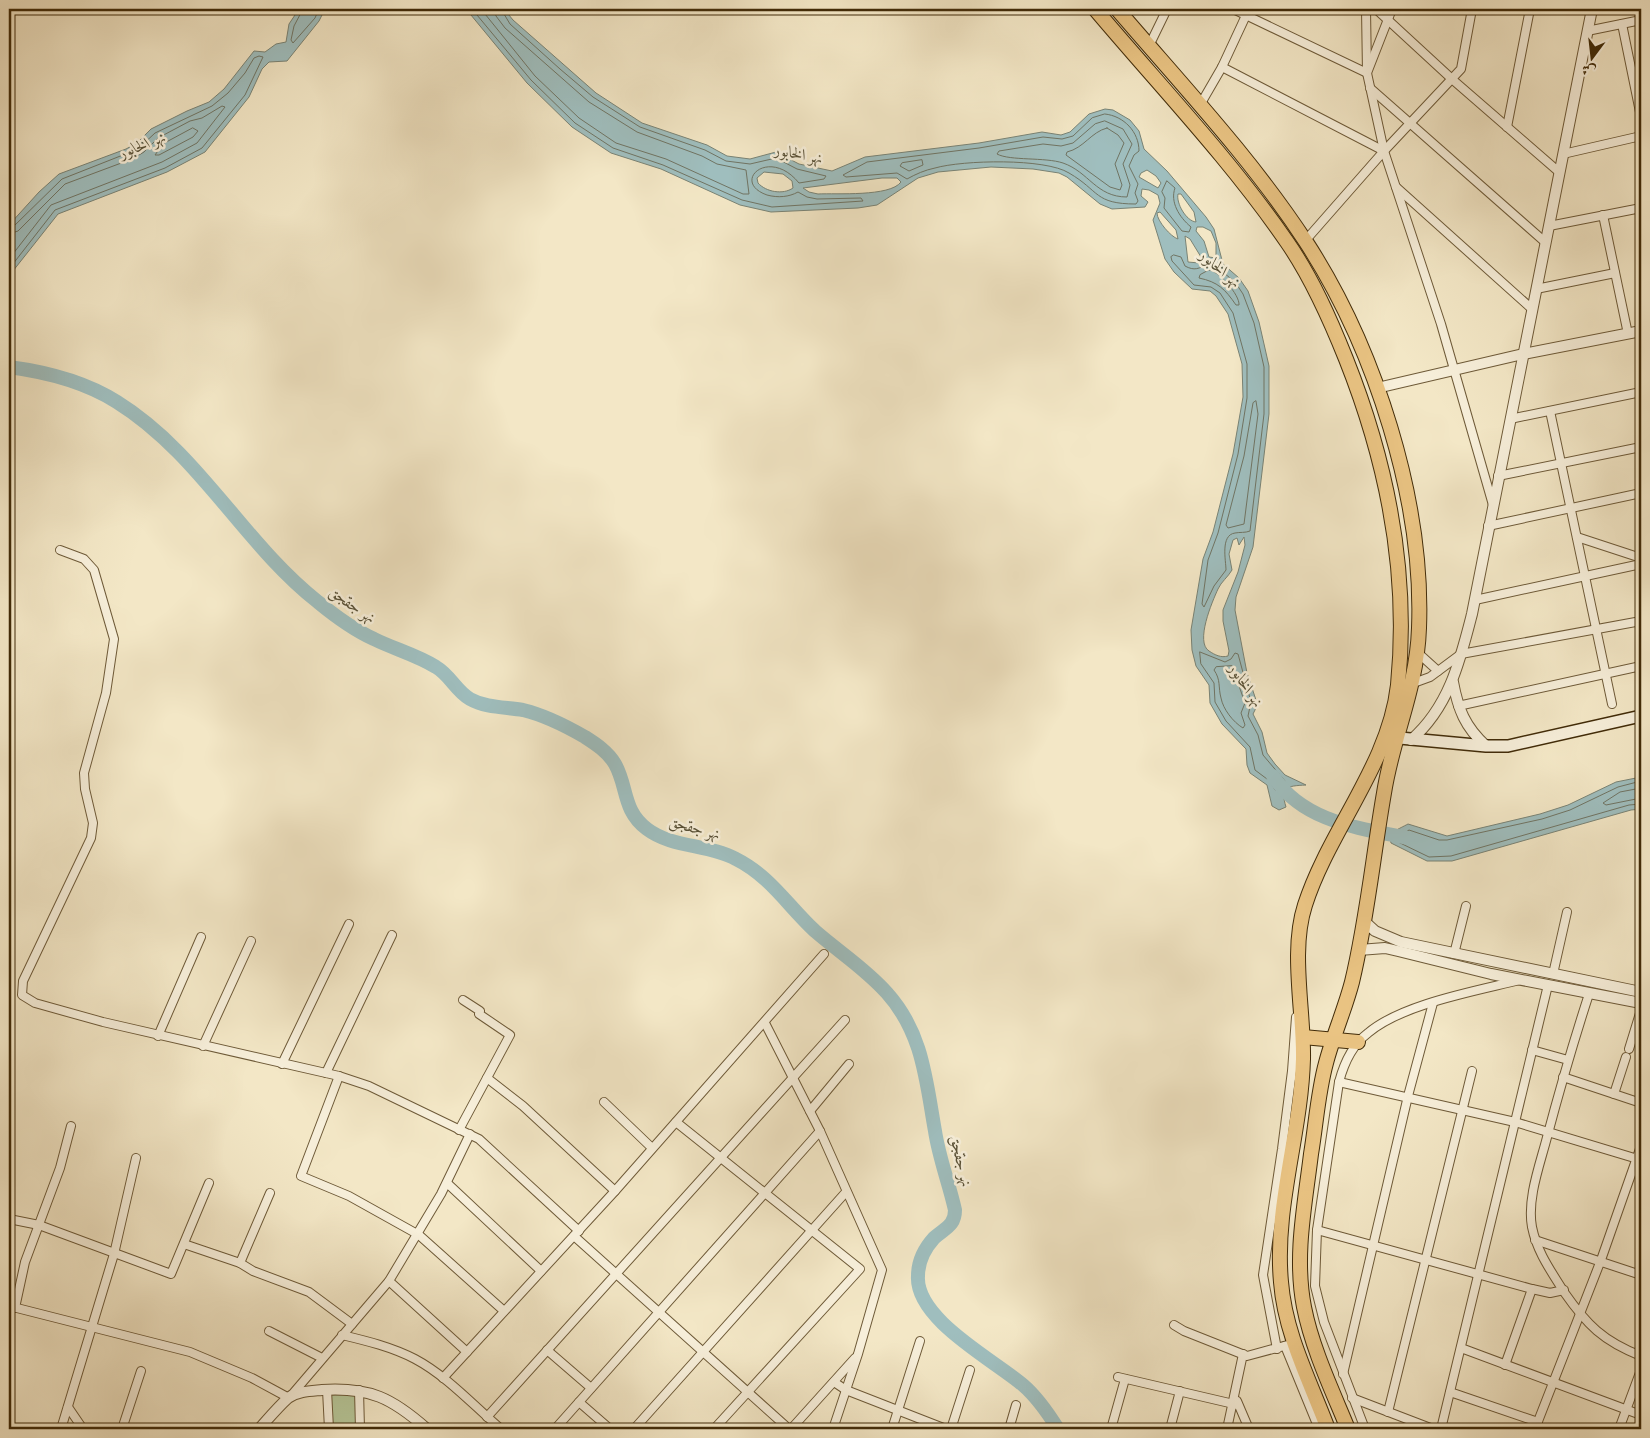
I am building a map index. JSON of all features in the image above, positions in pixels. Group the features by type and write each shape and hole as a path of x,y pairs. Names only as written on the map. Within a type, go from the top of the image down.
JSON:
{"highway":[{"path":"1095,9 1239,179 1288,243 1313,285 1356,385 1387,489 1399,572 1398,738 1359,792 1309,895 1300,926 1301,1081 1279,1248 1286,1346 1328,1429"},
{"path":"1118,9 1259,177 1305,241 1347,318 1377,388 1404,482 1412,525 1420,594 1413,685 1384,789 1359,950 1349,993 1323,1075 1300,1245 1300,1276 1308,1324 1348,1429"},
{"path":"1302,1037 1358,1042"}],"main road":[{"path":"1398,738 1486,746 1526,743 1641,716"}],"street":[{"path":"1149,46 1167,9"},
{"path":"1233,9 1247,12 1367,74"},
{"path":"1365,9 1367,74 1384,151 1455,370 1493,505"},
{"path":"1376,9 1452,80 1559,172"},
{"path":"1367,74 1392,9"},
{"path":"1305,241 1384,151 1461,69 1472,9"},
{"path":"1507,127 1530,9"},
{"path":"1398,738 1433,718 1454,682 1475,600 1488,526 1592,9"},
{"path":"1200,105 1222,68 1247,12"},
{"path":"1587,31 1641,20"},
{"path":"1622,24 1641,117"},
{"path":"1222,68 1384,151"},
{"path":"1370,88 1412,122 1545,242"},
{"path":"1563,154 1641,136"},
{"path":"1394,186 1532,308"},
{"path":"1548,226 1641,208"},
{"path":"1603,215 1628,334"},
{"path":"1536,290 1615,273"},
{"path":"1377,388 1523,354 1641,331"},
{"path":"1510,419 1641,392"},
{"path":"1550,411 1612,704"},
{"path":"1498,476 1641,447"},
{"path":"1488,526 1570,506 1641,492"},
{"path":"1577,537 1641,558"},
{"path":"60,550 84,559 94,570 114,644 106,693 84,773 85,789 93,823 91,838 23,981 22,995 35,1003 158,1036 339,1076 368,1086 470,1134 487,1144 616,1275 790,1429 858,1354"},
{"path":"1475,600 1641,564"},
{"path":"1398,686 1413,685 1438,671 1461,654 1641,621"},
{"path":"1417,652 1438,671"},
{"path":"1458,706 1641,666"},
{"path":"1454,682 1458,706 1474,735 1486,746"},
{"path":"1454,954 1466,906"},
{"path":"1552,974 1567,912"},
{"path":"1364,921 1388,937 1454,954 1641,992"},
{"path":"282,1064 349,924"},
{"path":"326,1073 392,935"},
{"path":"158,1036 201,937"},
{"path":"203,1046 251,941"},
{"path":"1359,950 1378,948 1398,950 1521,980 1641,1003"},
{"path":"443,1378 615,1191 824,954"},
{"path":"1365,1429 1316,1297 1317,1230 1339,1082 1346,1060 1358,1042 1367,1033 1390,1018 1433,1003 1521,980"},
{"path":"1441,1429 1548,985"},
{"path":"1589,994 1568,1060 1538,1170 1532,1208 1532,1225 1535,1240 1548,1268 1580,1314 1609,1342 1641,1356"},
{"path":"459,1130 510,1035 478,1014 480,1011 463,1000"},
{"path":"1343,1374 1408,1096 1433,1003"},
{"path":"1296,1009 1292,1072 1263,1275 1286,1346 1319,1429"},
{"path":"1614,1094 1641,1010"},
{"path":"487,1417 845,1020"},
{"path":"765,1022 820,1131 882,1270 881,1279 858,1354 833,1429"},
{"path":"1532,1050 1568,1060"},
{"path":"810,1111 849,1064"},
{"path":"1388,1412 1472,1071"},
{"path":"339,1076 301,1176 349,1196 418,1235 504,1311"},
{"path":"487,1078 523,1106 615,1191"},
{"path":"1563,1078 1641,1103"},
{"path":"1339,1082 1408,1096 1515,1122 1639,1160"},
{"path":"604,1102 652,1148"},
{"path":"676,1122 860,1269 714,1429"},
{"path":"71,1126 60,1168 12,1307 208,1358 252,1378 288,1398"},
{"path":"555,1429 820,1131"},
{"path":"259,1429 389,1281 418,1235 447,1183 470,1134"},
{"path":"1450,1392 1537,1426 1639,1160 1641,1146"},
{"path":"61,1429 114,1254 136,1158"},
{"path":"9,1219 39,1225 171,1274 209,1183"},
{"path":"447,1183 541,1271"},
{"path":"634,1429 846,1192"},
{"path":"240,1263 270,1193"},
{"path":"1317,1230 1532,1290 1550,1292 1564,1290"},
{"path":"1535,1240 1641,1275"},
{"path":"184,1244 240,1263 253,1271 310,1292 352,1324"},
{"path":"389,1281 467,1352"},
{"path":"1505,1365 1532,1290"},
{"path":"1174,1325 1184,1331 1252,1356 1286,1346"},
{"path":"269,1331 322,1358"},
{"path":"342,1335 405,1354 443,1378 501,1429"},
{"path":"892,1429 920,1341"},
{"path":"1461,1348 1641,1415"},
{"path":"547,1350 591,1388"},
{"path":"1243,1354 1234,1395 1235,1404 1249,1429"},
{"path":"951,1429 970,1370"},
{"path":"1619,1429 1641,1370"},
{"path":"122,1429 141,1371"},
{"path":"1111,1429 1122,1378 1235,1404"},
{"path":"834,1382 846,1390 946,1429"},
{"path":"288,1398 301,1393 327,1390 359,1390 392,1402 427,1429"},
{"path":"327,1390 329,1429"},
{"path":"359,1390 360,1429"},
{"path":"1170,1429 1180,1391"},
{"path":"1352,1398 1417,1426 1433,1429"},
{"path":"578,1402 610,1429"},
{"path":"1227,1429 1235,1404"},
{"path":"1009,1429 1016,1405"},
{"path":"68,1407 83,1429"}],"green space":[{"path":"356,1394 357,1429 332,1429 331,1395"}],"water":[{"path":"299,9 325,9 319,21 287,61 269,62 262,69 249,97 205,152 167,172 58,214 9,276 9,225 39,192 59,174 126,149 137,143 151,129 209,102 224,89 254,51 265,52 276,44 286,42 289,24"},
{"path":"466,9 504,9 513,20 596,93 642,123 707,145 727,156 750,159 776,152 799,164 832,171 865,157 979,143 1042,132 1061,135 1070,132 1089,114 1105,109 1113,110 1130,120 1139,131 1144,149 1167,171 1214,229 1223,264 1239,278 1248,291 1259,322 1269,366 1269,414 1253,547 1236,597 1235,610 1247,673 1256,700 1257,706 1253,714 1262,732 1267,753 1285,775 1306,785 1286,789 1284,800 1286,807 1279,810 1272,806 1267,785 1250,773 1247,765 1246,749 1222,724 1210,703 1209,685 1196,666 1192,650 1191,630 1203,559 1213,532 1233,454 1243,397 1242,364 1228,314 1216,296 1210,291 1192,289 1174,272 1165,259 1153,220 1160,203 1158,195 1149,190 1142,189 1141,196 1148,202 1145,207 1112,209 1100,204 1067,177 1059,173 1033,169 991,167 938,172 918,178 877,205 858,208 771,212 740,205 661,169 611,153 572,127 527,83","holes":["1147,170 1156,176 1161,183 1158,188 1139,177 1141,173","764,172 783,174 792,181 793,188 775,192 765,189 758,183 757,178","882,178 897,178 901,182 895,187 875,192 849,194 818,194 803,188","1178,194 1181,194 1194,212 1196,222 1185,215 1179,202","1160,212 1176,230 1178,239 1165,228 1157,213","1197,227 1203,227 1211,231 1216,243 1216,258 1209,257 1204,241 1196,231","1185,236 1190,239 1201,257 1199,263 1188,262","1244,537 1245,545 1238,572 1223,610 1223,621 1229,651 1228,656 1225,657 1209,651 1205,646 1204,631 1218,589 1232,570 1229,554 1233,540 1237,538 1239,545"]},
{"path":"1641,777 1641,809 1631,810 1452,861 1427,861 1391,843 1390,839 1393,833 1408,824 1447,836 1540,814 1568,805 1616,782"}],"waterway":[{"name":"نهر جقجق","path":"9,367 65,378 92,388 117,402 146,423 173,447 291,579 331,612 352,627 382,643 421,659 441,670 465,696 476,702 489,706 523,710 539,715 555,721 593,742 615,764 629,806 639,822 647,829 668,840 725,854 748,866 769,883 815,931 879,984 899,1008 916,1041 925,1076 939,1151 955,1210 951,1223 934,1238 923,1256 918,1276 920,1292 929,1308 942,1323 976,1351 1023,1385 1042,1406 1058,1429"},
{"name":"نهر الخابور","path":"1273,776 1285,791 1300,804 1316,813 1370,831 1408,838"}]}
